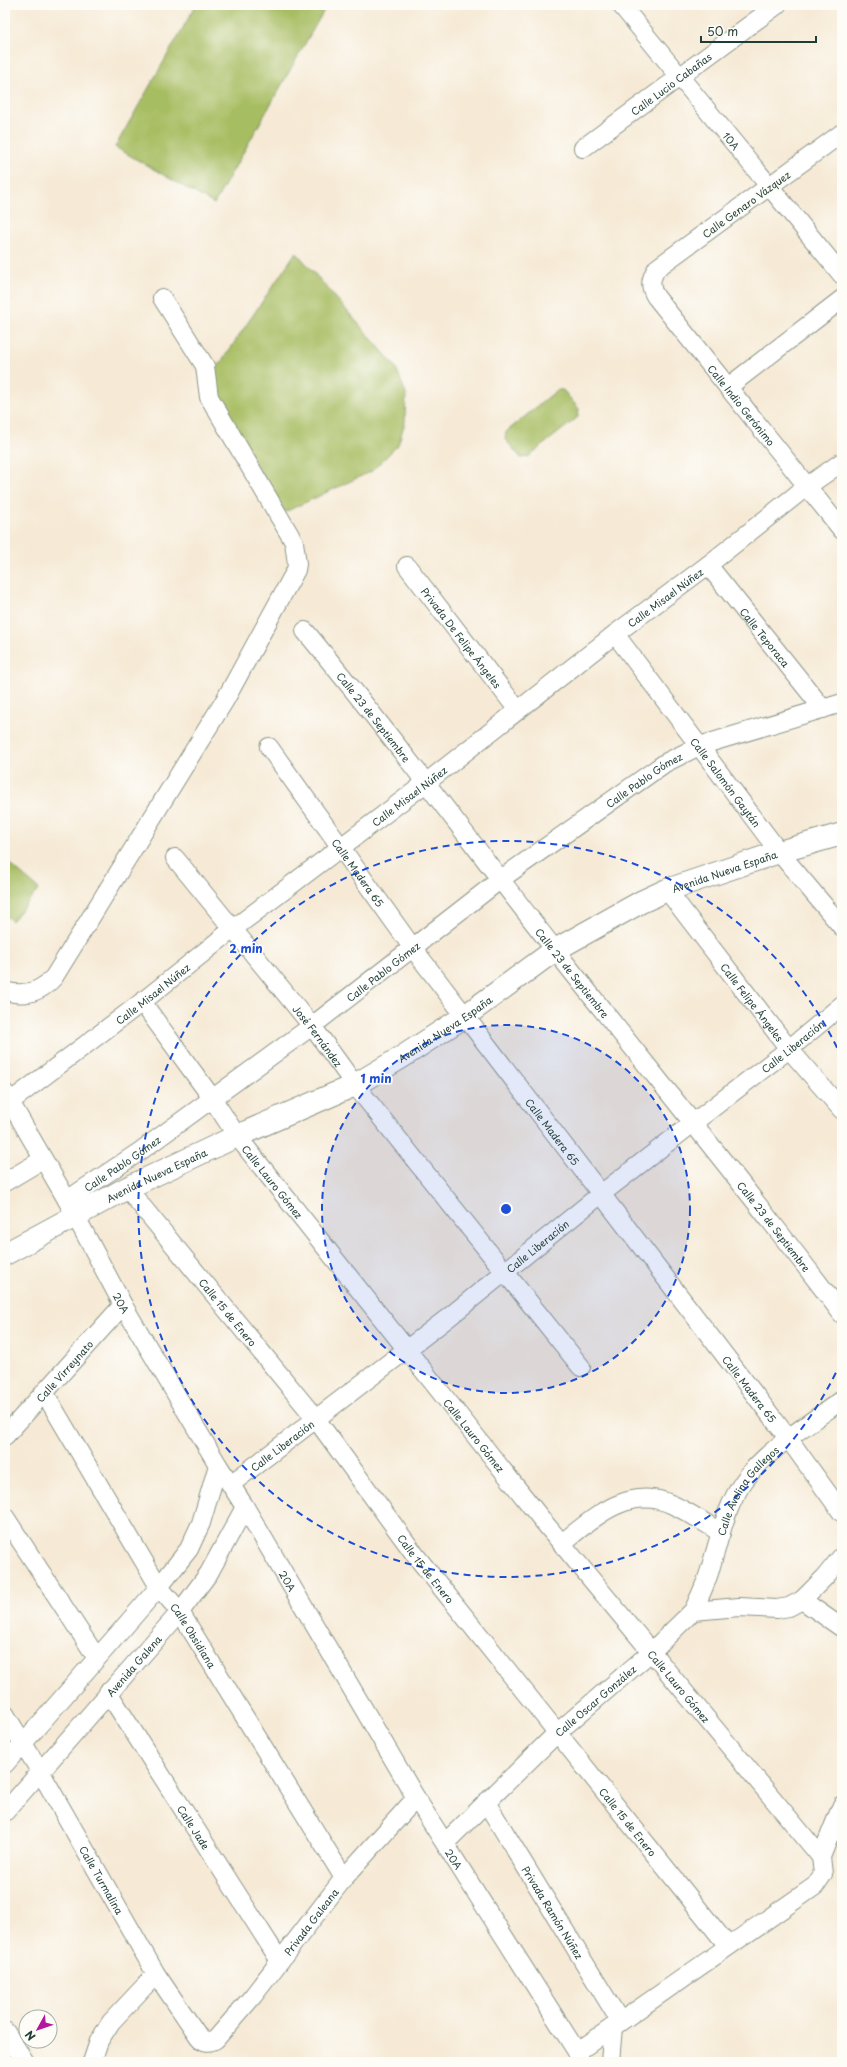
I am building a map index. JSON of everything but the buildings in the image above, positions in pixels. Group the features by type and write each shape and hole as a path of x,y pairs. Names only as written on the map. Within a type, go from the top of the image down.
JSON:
{"main road":[{"name":"Avenida Nueva España","path":"5,1254 70,1208 127,1188 237,1136 355,1085 402,1057 465,1016 555,950 667,890 780,852 842,834"}],"street":[{"name":"10A","path":"621,5 842,275"},
{"name":"Calle Lucio Cabañas","path":"583,148 680,78 777,5"},
{"name":"Calle Genaro Vázquez","path":"652,276 657,268 842,133"},
{"name":"Calle Indio Gerónimo","path":"652,276 651,286 656,297 806,487 842,530"},
{"path":"5,991 22,995 37,991 47,985 54,977 225,700 296,570 297,564 294,542 209,397 205,366 162,298"},
{"path":"728,387 842,299"},
{"name":"Calle Misael Núñez","path":"7,1098 142,1002 233,929 426,782 517,709 708,565 806,487 842,462"},
{"name":"Calle Teporaca","path":"708,565 823,709"},
{"name":"Privada De Felipe Ángeles","path":"407,566 517,709"},
{"name":"Calle 23 de Septiembre","path":"306,631 369,708 555,950 695,1123 842,1314"},
{"name":"Calle Salomón Gaytán","path":"615,634 780,852 842,927"},
{"path":"700,746 842,703"},
{"name":"Calle Pablo Gómez","path":"70,1208 139,1152 312,1026 501,878 665,763 700,746"},
{"name":"Calle Madera 65","path":"269,747 412,947 788,1438 842,1513"},
{"name":"José Fernández","path":"175,858 312,1026 355,1085 581,1367"},
{"name":"Calle Felipe Ángeles","path":"667,890 789,1049 842,1110"},
{"name":"Calle Lauro Gómez","path":"142,1002 212,1098 237,1136 406,1349 651,1652 821,1857"},
{"name":"Calle Liberación","path":"231,1484 406,1349 601,1194 695,1123 842,1005"},
{"name":"20A","path":"7,1098 123,1305 218,1465 245,1507 416,1798 579,2057"},
{"path":"5,1182 42,1160"},
{"name":"Calle 15 de Enero","path":"127,1188 316,1419 416,1556 728,1946"},
{"name":"Calle Virreynato","path":"5,1436 123,1305"},
{"name":"Calle Obsidiana","path":"44,1392 160,1587 180,1612 344,1878"},
{"name":"Calle Avelina Gallegos","path":"693,1611 711,1567 730,1509 744,1481 788,1438 842,1400"},
{"path":"5,1764 22,1742 160,1587 189,1549 201,1522 218,1465"},
{"path":"562,1543 614,1504 642,1500 665,1502 673,1505 721,1533"},
{"name":"Avenida Galena","path":"5,1812 108,1692 180,1612 209,1573 245,1507"},
{"path":"5,1517 97,1658"},
{"path":"693,1611 739,1607 777,1610 789,1607 802,1600 842,1556"},
{"path":"802,1600 842,1628"},
{"name":"Calle Oscar González","path":"445,1843 558,1732 651,1652 693,1611"},
{"name":"Calle Jade","path":"108,1692 280,1961"},
{"name":"Calle Turmalina","path":"5,1714 40,1771 156,1974 199,2037 205,2042"},
{"name":"Privada Galeana","path":"205,2042 216,2039 280,1961 344,1878 416,1798"},
{"name":"Privada Ramón Núñez","path":"486,1802 617,2024"},
{"path":"579,2057 617,2024 816,1886 823,1874 821,1857 842,1805"},
{"path":"92,2062 100,2041 111,2022 156,1974"},
{"path":"610,2062 617,2024"},
{"path":"5,2031 24,2062"}],"green space":[{"path":"196,5 327,5 214,204 115,147"},
{"path":"296,252 396,367 406,394 405,422 398,445 372,471 285,512 206,384"},
{"path":"557,390 563,390 579,409 578,417 528,457 521,458 505,439 506,432"},
{"path":"5,860 39,889 12,921 5,915"}]}
